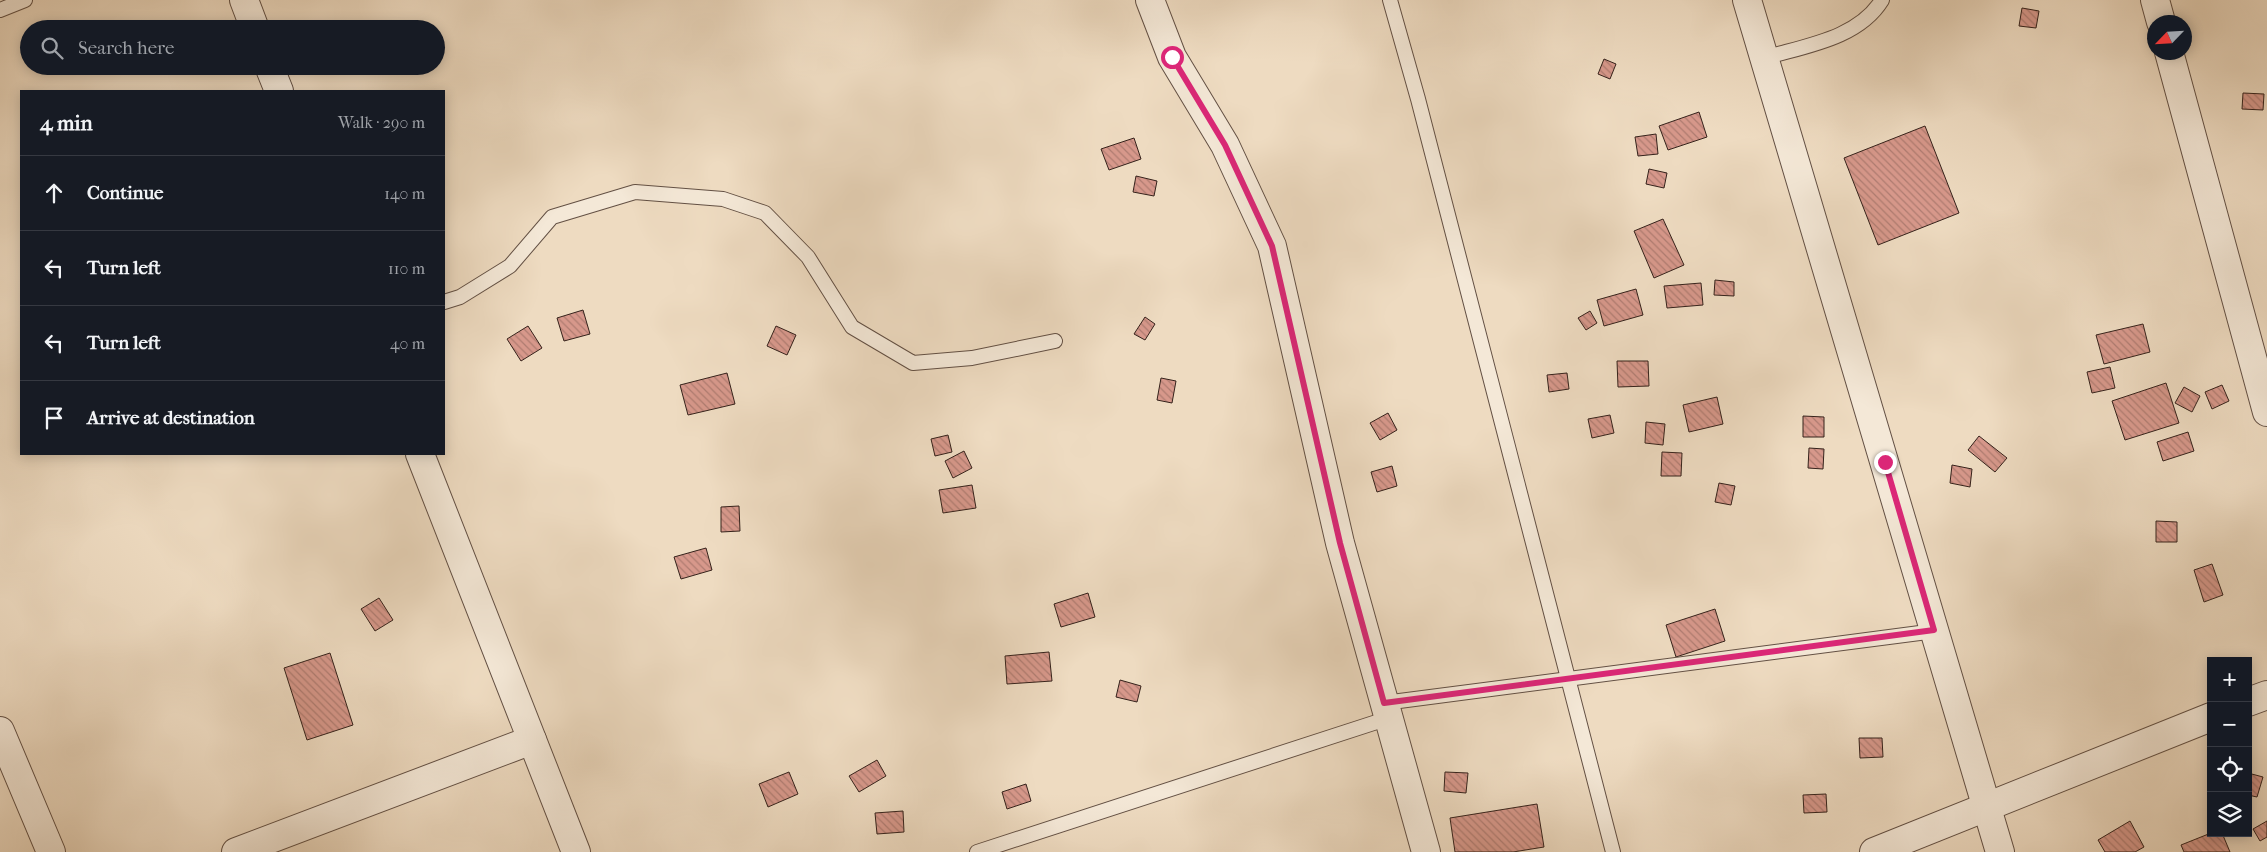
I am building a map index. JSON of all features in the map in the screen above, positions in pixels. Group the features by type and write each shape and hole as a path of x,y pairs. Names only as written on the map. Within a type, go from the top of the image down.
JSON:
{"street":[{"path":"244,0 252,20"},
{"path":"1150,0 1172,57 1225,145 1272,246 1340,543 1426,852"},
{"path":"1747,0 2000,852"},
{"path":"2155,0 2159,15"},
{"path":"2171,60 2267,412"},
{"path":"273,75 279,90"},
{"path":"420,455 576,852"},
{"path":"2252,701 2267,695"},
{"path":"1874,852 2207,719"},
{"path":"0,731 51,852"},
{"path":"236,852 532,740"}],"lane":[{"path":"0,10 25,0"},
{"path":"1390,0 1418,99 1613,852"},
{"path":"1764,58 1842,35 1876,10 1882,0"},
{"path":"445,302 460,297 510,266 552,217 635,192 723,199 765,213 808,258 852,327 914,363 972,358 1055,341"},
{"path":"977,852 1386,710 1568,679 1934,630"}],"building":[{"path":"2022,8 2039,11 2036,28 2019,26"},
{"path":"1604,59 1616,64 1610,79 1598,74"},
{"path":"2243,93 2264,94 2263,110 2242,109"},
{"path":"1699,112 1707,137 1668,150 1659,126"},
{"path":"1925,126 1959,213 1878,245 1844,158"},
{"path":"1656,134 1658,154 1638,156 1635,137"},
{"path":"1134,138 1141,159 1109,170 1101,149"},
{"path":"1649,169 1667,173 1664,188 1646,184"},
{"path":"1136,176 1157,181 1154,196 1133,192"},
{"path":"1663,219 1684,265 1654,278 1634,231"},
{"path":"1715,280 1734,282 1734,296 1714,295"},
{"path":"1701,283 1703,305 1667,308 1664,286"},
{"path":"1636,289 1643,315 1604,326 1597,300"},
{"path":"583,310 590,334 564,341 557,318"},
{"path":"1590,311 1597,323 1586,330 1578,318"},
{"path":"1145,317 1155,324 1145,340 1134,334"},
{"path":"2143,324 2150,352 2104,364 2096,335"},
{"path":"528,326 542,348 521,361 507,339"},
{"path":"776,326 796,335 787,355 767,346"},
{"path":"1617,361 1648,361 1649,386 1618,387"},
{"path":"2110,367 2115,388 2092,393 2087,372"},
{"path":"727,373 735,404 688,415 680,385"},
{"path":"1567,373 1569,389 1549,392 1547,375"},
{"path":"1161,378 1176,381 1172,403 1157,400"},
{"path":"2166,383 2179,423 2125,440 2112,401"},
{"path":"2222,385 2229,401 2212,409 2205,392"},
{"path":"2184,387 2200,396 2192,412 2175,403"},
{"path":"1717,397 1723,424 1689,432 1683,405"},
{"path":"1388,413 1397,430 1380,440 1370,423"},
{"path":"1610,415 1614,433 1592,438 1588,419"},
{"path":"1803,416 1824,417 1824,437 1803,437"},
{"path":"1646,422 1665,424 1663,445 1645,443"},
{"path":"2188,432 2194,451 2163,461 2157,442"},
{"path":"948,435 952,452 935,456 931,439"},
{"path":"1979,436 2007,458 1995,472 1968,450"},
{"path":"1809,448 1824,449 1823,469 1808,468"},
{"path":"964,451 972,468 953,478 945,461"},
{"path":"1662,452 1682,453 1681,476 1661,476"},
{"path":"1952,465 1972,469 1970,487 1950,483"},
{"path":"1392,466 1397,486 1377,492 1371,472"},
{"path":"1719,483 1735,486 1731,505 1715,502"},
{"path":"972,485 976,508 943,513 939,490"},
{"path":"739,506 740,531 721,532 721,507"},
{"path":"2156,521 2177,522 2177,542 2156,542"},
{"path":"706,548 712,570 681,579 674,557"},
{"path":"2212,564 2223,595 2204,602 2194,570"},
{"path":"1088,593 1095,617 1061,627 1054,604"},
{"path":"379,598 393,620 375,631 361,609"},
{"path":"1715,609 1725,641 1676,657 1666,625"},
{"path":"1049,652 1052,681 1007,684 1005,656"},
{"path":"330,653 353,725 307,740 284,668"},
{"path":"1120,680 1141,686 1137,702 1116,697"},
{"path":"1859,738 1882,738 1883,757 1860,758"},
{"path":"877,760 886,776 859,792 849,776"},
{"path":"789,772 798,794 768,807 759,784"},
{"path":"1445,772 1468,773 1466,793 1444,791"},
{"path":"2252,774 2263,777 2257,797 2252,796"},
{"path":"1026,784 1031,801 1007,809 1002,792"},
{"path":"1826,794 1827,812 1804,813 1803,795"},
{"path":"1537,804 1544,847 1513,852 1455,852 1450,818"},
{"path":"903,811 904,832 877,834 875,813"},
{"path":"2130,821 2144,847 2135,852 2105,852 2098,840"},
{"path":"2267,821 2267,837 2260,841 2253,829"},
{"path":"2207,835 2207,837 2224,837 2230,852 2184,852 2181,845"}],"route":[{"path":"1172,57 1225,145 1272,246 1340,543 1384,703 1934,630 1885,462"}]}
